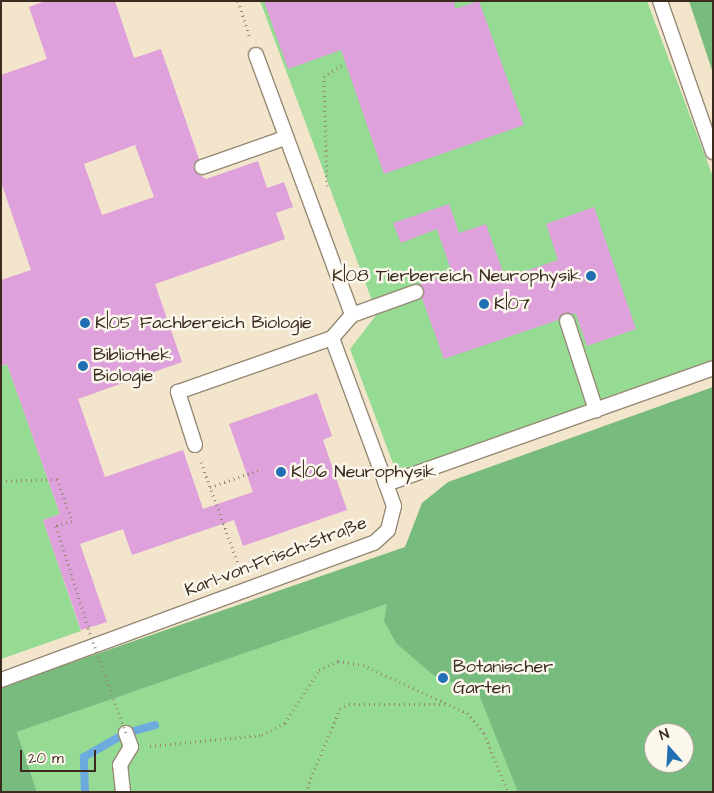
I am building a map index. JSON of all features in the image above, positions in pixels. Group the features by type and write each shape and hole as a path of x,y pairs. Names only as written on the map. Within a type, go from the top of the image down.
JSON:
{"lane":[{"path":"660,1 713,152"},
{"path":"256,54 285,138 352,315"},
{"path":"202,167 285,138"},
{"path":"195,445 178,392 332,338 352,315 416,292"},
{"path":"567,321 596,410"},
{"name":"Karl-von-Frisch-Straße","path":"1,680 374,543 388,530 394,506 332,338"},
{"path":"386,484 713,368"},
{"path":"123,792 120,764 131,747 126,733"}],"path":[{"path":"238,1 256,54"},
{"path":"327,192 324,77 345,63"},
{"path":"195,445 247,590"},
{"path":"210,487 262,469"},
{"path":"1,481 57,479 72,521 56,526 88,628 126,733"},
{"path":"131,747 172,746 262,735 285,722 319,670 338,661 363,665 468,713 484,733 508,792"},
{"path":"305,792 340,708 349,704 449,704"}],"green space":[{"path":"260,1 647,1 713,177 713,360 397,474 350,349 377,314"},
{"path":"689,1 713,1 713,73"},
{"path":"7,364 60,514 43,520 81,631 1,659 1,366"},
{"path":"713,387 713,792 518,792 478,692 433,675 396,643 384,621 387,604 17,732 37,792 1,792 1,687 405,547 422,503 448,482"},
{"name":"Botanischer Garten","path":"630,520 692,723 644,723 644,773 694,773 694,730 713,792 37,792 17,732"}],"building":[{"name":"K|05 Fachbereich Biologie","path":"46,1 115,1 134,58 161,49 199,159 193,166 196,173 206,179 258,161 267,188 284,182 293,207 276,213 285,239 155,284 182,362 78,399 105,477 183,450 203,509 253,492 229,424 317,393 332,436 323,440 347,510 243,546 234,520 132,555 123,529 80,544 107,622 81,630 43,520 60,514 7,364 1,366 1,280 31,270 1,182 1,75 47,59 29,7","holes":["135,145 154,197 102,215 84,164"]},
{"path":"264,1 454,1 455,9 479,1 524,125 384,174 341,50 288,69"},
{"path":"449,204 459,233 486,224 505,278 558,260 546,224 594,207 636,329 587,346 576,314 565,313 558,320 444,359 422,298 424,290 420,284 452,273 437,229 401,243 393,223"}],"waterway":[{"path":"85,792 84,757 126,733 155,725"}],"place":[{"name":"K|08 Tierbereich Neurophysik","path":"591,276"},
{"name":"K|07","path":"484,304"},
{"name":"K|05 Fachbereich Biologie","path":"85,323"},
{"name":"Bibliothek Biologie","path":"83,366"},
{"name":"K|06 Neurophysik","path":"281,472"},
{"name":"Botanischer Garten","path":"443,678"}]}
